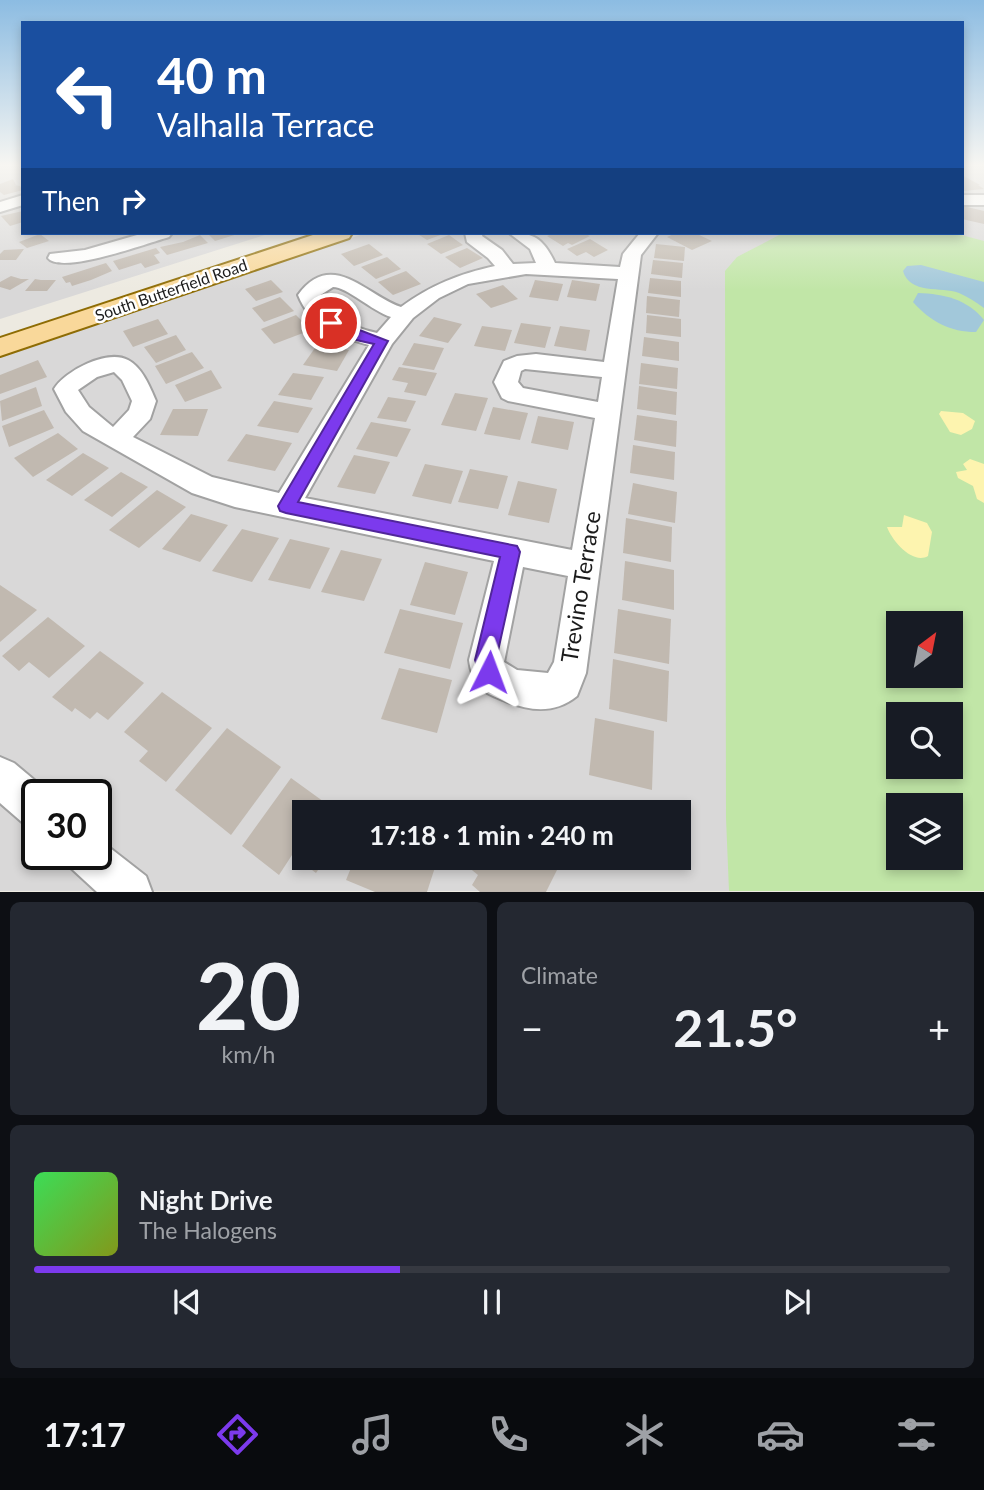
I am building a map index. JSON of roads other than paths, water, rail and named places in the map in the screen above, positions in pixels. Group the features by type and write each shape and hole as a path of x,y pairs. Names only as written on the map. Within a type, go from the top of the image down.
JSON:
{"main road":[{"name":"South Butterfield Road","path":"0,334 304,235"},
{"name":"South Butterfield Road","path":"0,347 335,235"}],"street":[{"path":"57,258 86,255 113,239 146,235"},
{"path":"474,235 473,238 495,254 507,270"},
{"path":"521,235 538,246 547,266"},
{"name":"Trevino Terrace","path":"511,552 486,660 489,672 498,679 521,688 554,690 564,683 570,662 628,274 636,245 647,235"},
{"path":"286,506 382,341 404,314 449,286 507,270 547,266 628,274"},
{"path":"382,341 343,331 328,319 308,295 335,282 350,282 375,302 404,314"},
{"path":"607,412 517,395 511,392 506,382 509,370 514,364 530,361 613,372"},
{"path":"116,440 202,485 235,496 584,566"},
{"path":"0,777 21,795"},
{"path":"106,870 130,891"}],"water":[{"path":"921,265 984,282 984,308 959,293 912,284 903,271 907,266"},
{"path":"918,293 963,302 984,320 976,332 949,328 927,315 913,302"}]}
